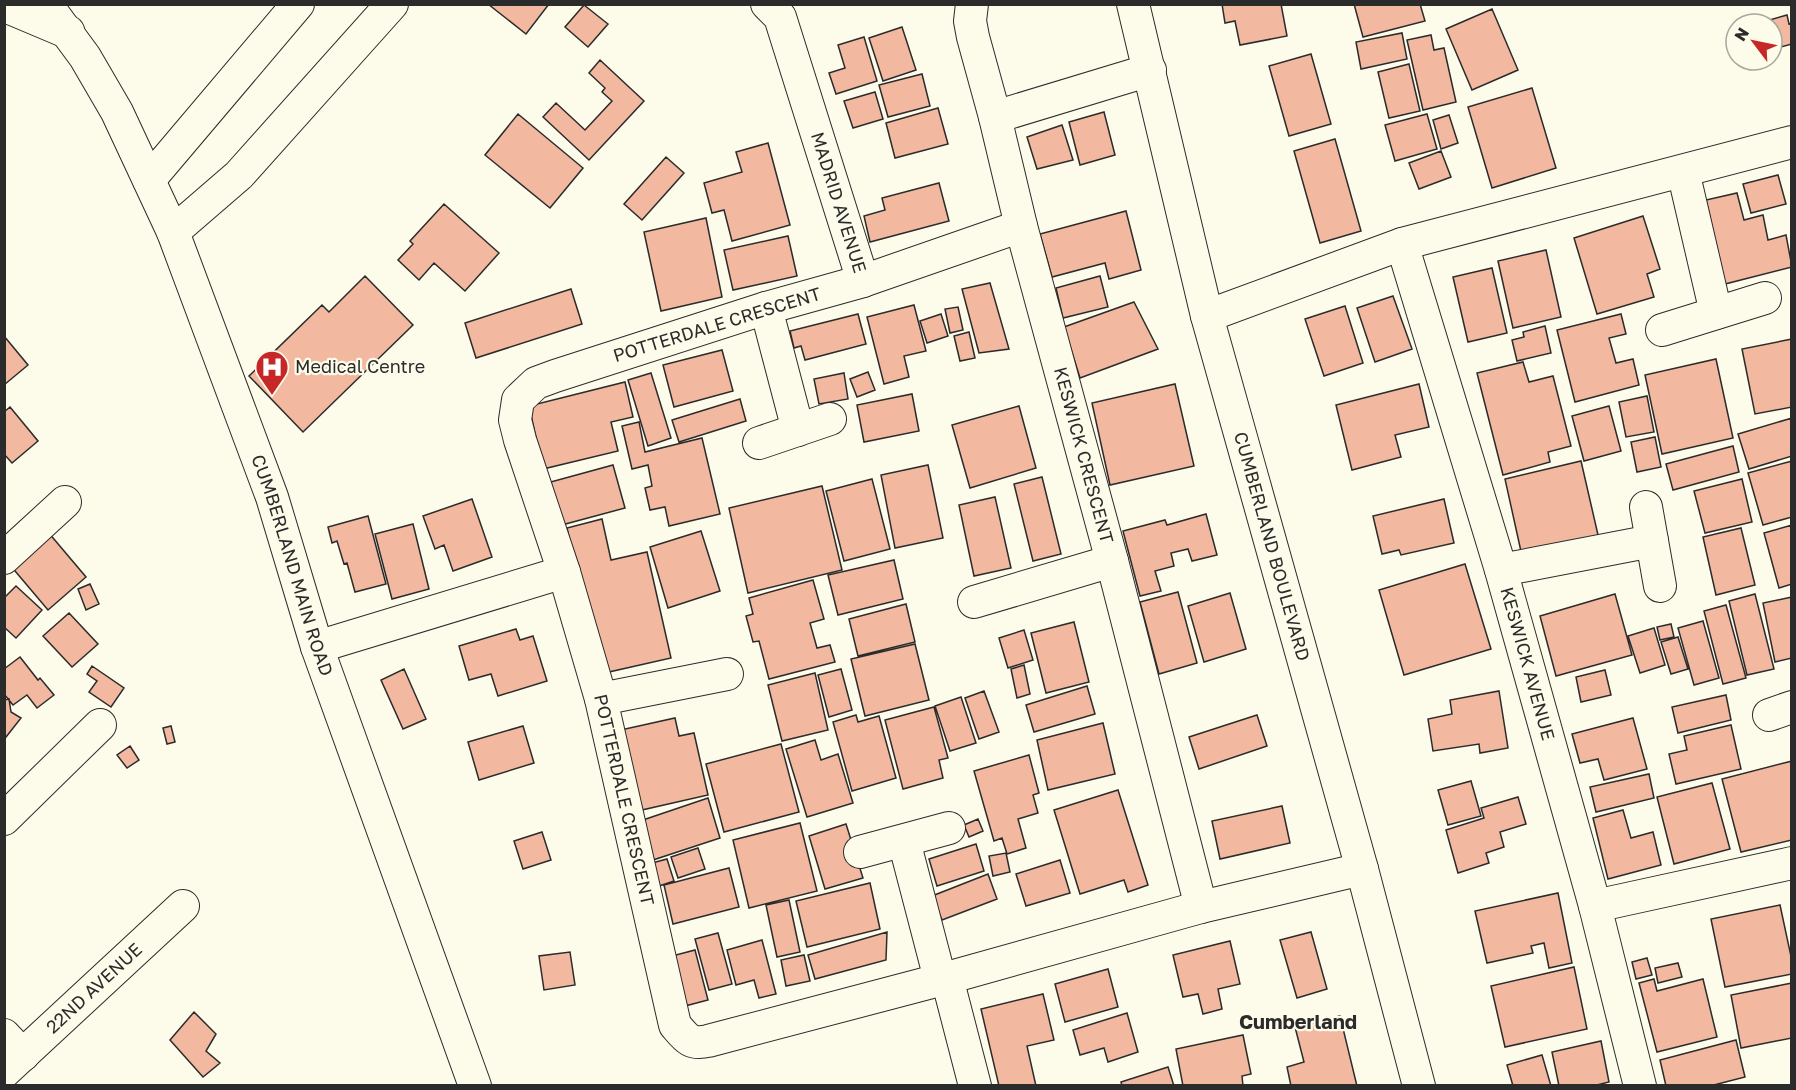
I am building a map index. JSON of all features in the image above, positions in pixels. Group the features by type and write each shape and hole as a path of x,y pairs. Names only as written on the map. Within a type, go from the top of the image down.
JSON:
{"main road":[{"path":"4,5 72,31"}],"street":[{"name":"CUMBERLAND MAIN ROAD","path":"46,4 72,31 117,112 173,232 272,497 317,647 475,1086"},
{"path":"149,180 298,4"},
{"path":"173,232 240,175 392,4"},
{"name":"MADRID AVENUE","path":"767,4 780,16 863,281 1021,226"},
{"name":"KESWICK CRESCENT","path":"972,4 971,28 1021,226 1112,561 1201,907"},
{"name":"CUMBERLAND BOULEVARD","path":"1133,4 1207,316 1362,868 1419,1086"},
{"path":"995,117 1150,70"},
{"path":"1207,316 1402,244 1791,141"},
{"path":"1683,171 1716,313"},
{"name":"KESWICK AVENUE","path":"1402,244 1501,570 1595,906 1640,1086"},
{"name":"POTTERDALE CRESCENT","path":"863,281 766,308 555,376 536,383 518,400 515,420 520,440 564,572 601,699 675,1025 686,1038 697,1043 708,1041 943,979 1201,907 1362,868"},
{"path":"1662,330 1765,298"},
{"path":"766,308 798,430"},
{"path":"759,443 830,419"},
{"path":"4,558 65,502"},
{"path":"1646,507 1660,586"},
{"path":"1501,570 1652,541"},
{"path":"974,602 1112,561"},
{"path":"317,647 564,572"},
{"path":"601,699 727,674"},
{"path":"4,819 100,724"},
{"path":"860,852 950,828"},
{"path":"904,841 975,1086"},
{"path":"1595,906 1791,863"},
{"name":"22ND AVENUE","path":"11,1054 183,906"}],"building":[{"path":"488,4 549,4 526,34"},
{"path":"1222,4 1281,4 1287,36 1240,45 1235,21 1225,23"},
{"path":"1354,4 1420,4 1425,21 1363,37"},
{"path":"584,5 608,24 588,47 565,27"},
{"path":"1492,9 1518,70 1472,90 1446,29"},
{"path":"1787,15 1789,24 1792,23 1792,44 1784,46 1784,16"},
{"path":"902,27 916,70 883,81 869,38"},
{"path":"1402,33 1407,59 1361,69 1356,42"},
{"path":"1431,35 1434,50 1444,48 1456,102 1423,110 1407,40"},
{"path":"864,37 877,81 836,94 829,73 845,68 838,45"},
{"path":"1311,54 1331,124 1289,136 1269,66"},
{"path":"600,60 644,101 589,160 543,117 556,103 585,130 612,101 602,92 605,88 589,73"},
{"path":"1409,64 1420,111 1389,118 1378,72"},
{"path":"922,74 930,106 888,117 879,85"},
{"path":"1532,88 1556,168 1492,188 1468,107"},
{"path":"875,92 883,119 853,128 844,101"},
{"path":"938,108 948,144 895,158 886,123"},
{"path":"1104,112 1115,155 1080,165 1069,122"},
{"path":"518,114 583,168 550,208 485,155"},
{"path":"1427,114 1437,149 1395,161 1385,125"},
{"path":"1449,115 1458,143 1441,149 1433,120"},
{"path":"1062,125 1073,160 1037,169 1027,137"},
{"path":"1335,139 1361,231 1320,243 1294,151"},
{"path":"768,143 790,225 732,241 724,210 712,213 704,183 742,172 736,152"},
{"path":"1441,151 1451,177 1419,189 1409,163"},
{"path":"666,157 684,173 642,220 624,204"},
{"path":"1778,175 1786,204 1751,213 1743,184"},
{"path":"939,183 949,221 870,242 864,216 885,210 882,198"},
{"path":"1737,193 1744,220 1763,215 1768,240 1786,235 1792,267 1725,284 1706,200"},
{"path":"444,204 499,253 465,291 434,263 419,280 398,260 413,244 410,241"},
{"path":"1126,211 1141,270 1109,279 1105,263 1052,277 1040,234"},
{"path":"1643,216 1660,269 1647,274 1654,297 1597,314 1574,238"},
{"path":"706,218 722,297 661,311 644,232"},
{"path":"788,236 797,276 733,290 724,250"},
{"path":"1546,250 1561,317 1513,328 1498,261"},
{"path":"1492,268 1507,333 1468,342 1453,277"},
{"path":"365,276 413,325 303,432 249,376 322,305 329,312"},
{"path":"1100,276 1108,307 1063,318 1056,288"},
{"path":"990,283 1009,349 979,353 962,289"},
{"path":"571,289 582,324 476,358 465,323"},
{"path":"1393,296 1412,349 1375,362 1357,308"},
{"path":"1134,302 1158,349 1080,378 1064,327"},
{"path":"914,305 926,351 904,356 909,377 884,384 867,317"},
{"path":"1345,306 1363,363 1324,376 1305,319"},
{"path":"958,307 963,330 950,333 945,309"},
{"path":"858,314 866,344 805,360 801,346 794,348 790,331"},
{"path":"941,314 948,336 927,343 920,321"},
{"path":"1621,314 1626,334 1609,338 1616,363 1633,359 1639,385 1575,402 1557,330"},
{"path":"1545,326 1551,353 1517,361 1512,340 1524,337 1523,332"},
{"path":"969,332 975,358 960,361 954,336"},
{"path":"4,336 28,365 4,385"},
{"path":"1792,339 1792,407 1755,414 1742,349"},
{"path":"722,350 733,391 674,407 663,365"},
{"path":"1716,359 1733,438 1662,454 1645,375"},
{"path":"1523,362 1529,382 1553,376 1571,446 1548,452 1550,462 1503,475 1477,373"},
{"path":"868,372 875,390 857,397 850,379"},
{"path":"651,373 671,438 648,446 628,380"},
{"path":"844,373 848,399 819,404 814,379"},
{"path":"625,382 633,417 611,422 618,451 543,469 529,406"},
{"path":"1175,384 1194,466 1110,485 1092,403"},
{"path":"1419,384 1429,427 1395,435 1401,457 1352,470 1336,405"},
{"path":"912,394 919,431 864,442 857,405"},
{"path":"1647,396 1654,432 1626,437 1619,402"},
{"path":"740,399 746,421 679,442 672,420"},
{"path":"1019,406 1036,468 970,488 952,425"},
{"path":"1609,406 1621,451 1584,461 1572,416"},
{"path":"10,407 38,441 12,463 4,454 4,412"},
{"path":"1792,418 1792,456 1749,469 1738,434"},
{"path":"639,422 645,452 702,438 720,514 669,526 665,507 650,510 645,488 652,486 648,465 632,469 622,426"},
{"path":"1655,437 1661,467 1637,472 1631,442"},
{"path":"1733,446 1739,472 1673,490 1666,464"},
{"path":"1581,461 1601,548 1524,565 1505,479"},
{"path":"1792,461 1792,517 1763,525 1748,473"},
{"path":"613,465 625,508 558,526 547,483"},
{"path":"928,465 943,538 895,548 881,475"},
{"path":"1042,477 1061,554 1033,561 1014,484"},
{"path":"872,479 890,549 844,561 826,491"},
{"path":"1742,479 1752,522 1705,533 1694,491"},
{"path":"822,486 842,570 748,593 729,508"},
{"path":"995,497 1011,568 974,576 959,505"},
{"path":"472,499 492,557 453,571 444,545 435,549 423,516"},
{"path":"1444,499 1454,543 1401,555 1399,550 1382,554 1373,516"},
{"path":"1206,514 1217,555 1192,561 1188,549 1171,553 1174,566 1155,571 1161,591 1140,596 1123,531 1165,520 1167,525"},
{"path":"368,516 386,584 355,592 347,563 344,564 337,541 332,543 328,527"},
{"path":"602,519 611,560 647,552 671,658 600,674 567,528"},
{"path":"413,524 429,589 392,599 375,534"},
{"path":"1792,525 1792,584 1779,588 1764,533"},
{"path":"1741,528 1755,585 1716,595 1703,537"},
{"path":"701,531 720,591 668,608 650,547"},
{"path":"48,532 86,577 48,610 10,565"},
{"path":"894,560 903,599 838,615 828,575"},
{"path":"1465,564 1491,649 1404,675 1379,590"},
{"path":"813,580 824,619 810,623 817,648 830,645 835,662 769,679 759,641 753,642 746,616 753,614 749,598"},
{"path":"90,584 99,604 86,610 78,589"},
{"path":"16,586 42,610 16,638 4,627 4,598"},
{"path":"1178,592 1197,663 1159,674 1140,602"},
{"path":"1230,593 1246,649 1204,662 1188,606"},
{"path":"1615,594 1632,655 1556,676 1540,616"},
{"path":"1755,594 1774,669 1747,675 1729,601"},
{"path":"1792,597 1792,658 1775,662 1763,603"},
{"path":"906,604 915,642 858,656 849,619"},
{"path":"1726,605 1746,678 1723,684 1704,611"},
{"path":"69,613 98,644 72,667 43,636"},
{"path":"1703,621 1719,678 1694,685 1678,628"},
{"path":"1074,622 1089,682 1046,693 1031,633"},
{"path":"1671,624 1674,637 1660,640 1657,627"},
{"path":"1654,628 1665,665 1640,673 1628,636"},
{"path":"516,629 520,640 533,636 547,681 498,696 491,674 469,680 459,646"},
{"path":"1024,630 1033,660 1008,668 999,638"},
{"path":"1678,637 1688,669 1671,674 1661,642"},
{"path":"915,644 929,700 865,716 851,659"},
{"path":"20,657 38,680 40,678 54,695 37,708 27,695 13,705 4,694 4,669"},
{"path":"1024,665 1030,694 1017,698 1011,669"},
{"path":"92,666 124,688 111,707 89,692 97,681 87,674"},
{"path":"404,669 426,719 403,729 381,680"},
{"path":"841,669 852,710 829,717 818,675"},
{"path":"1605,670 1611,695 1581,702 1576,677"},
{"path":"815,673 828,730 782,741 768,685"},
{"path":"1087,686 1095,714 1034,732 1026,705"},
{"path":"984,691 999,732 979,739 965,698"},
{"path":"1499,691 1508,748 1480,753 1479,744 1433,751 1428,719 1452,714 1450,700"},
{"path":"1726,695 1731,720 1678,733 1672,707"},
{"path":"961,697 976,743 950,751 935,706"},
{"path":"9,699 11,712 21,718 6,737 4,735 4,700"},
{"path":"934,707 948,758 939,760 943,778 903,789 885,720"},
{"path":"856,715 858,722 879,716 896,778 852,791 833,722"},
{"path":"1257,715 1267,746 1199,769 1189,737"},
{"path":"675,718 679,736 694,733 708,795 633,812 616,731"},
{"path":"1633,718 1647,769 1604,780 1598,759 1580,763 1572,734"},
{"path":"1103,723 1115,774 1048,790 1037,740"},
{"path":"1731,725 1741,769 1676,784 1669,754 1687,750 1684,736"},
{"path":"171,726 175,742 167,744 163,728"},
{"path":"523,726 534,763 479,780 468,742"},
{"path":"815,740 821,760 838,754 853,803 807,817 786,749"},
{"path":"781,744 799,812 724,832 706,764"},
{"path":"130,746 139,760 127,768 117,755"},
{"path":"1029,755 1039,793 1033,795 1038,813 1018,819 1026,848 1007,854 1002,838 994,841 974,771"},
{"path":"1792,761 1792,840 1741,852 1722,779"},
{"path":"1649,774 1654,798 1596,812 1590,787"},
{"path":"1471,781 1481,816 1448,825 1438,790"},
{"path":"1712,783 1730,849 1674,864 1657,797"},
{"path":"1118,790 1148,885 1128,892 1124,880 1080,894 1054,810"},
{"path":"1518,797 1526,824 1500,832 1504,847 1486,853 1489,863 1458,873 1446,830 1484,818 1481,808"},
{"path":"708,798 720,838 653,860 640,821"},
{"path":"1282,806 1290,843 1220,859 1212,821"},
{"path":"1623,810 1631,838 1653,832 1661,865 1608,879 1593,818"},
{"path":"978,819 983,831 969,837 964,825"},
{"path":"800,823 817,891 749,908 733,840"},
{"path":"846,824 863,878 825,889 809,836"},
{"path":"542,832 551,860 523,869 514,841"},
{"path":"976,844 984,871 937,886 929,859"},
{"path":"698,848 705,869 678,878 671,857"},
{"path":"1006,853 1010,872 993,876 989,856"},
{"path":"667,859 674,881 659,886 652,863"},
{"path":"1060,860 1070,893 1026,906 1016,874"},
{"path":"729,868 739,907 673,924 664,885"},
{"path":"988,874 997,899 942,920 932,896"},
{"path":"870,883 880,929 807,947 796,901"},
{"path":"1558,893 1572,963 1549,968 1544,943 1531,946 1533,953 1487,963 1475,911"},
{"path":"789,900 800,952 777,957 766,905"},
{"path":"1780,905 1792,961 1792,974 1725,987 1711,919"},
{"path":"887,932 886,960 815,979 808,955"},
{"path":"1311,932 1327,989 1297,998 1280,940"},
{"path":"718,933 732,984 709,990 695,939"},
{"path":"762,940 776,994 759,998 754,980 736,985 727,950"},
{"path":"1230,941 1240,984 1218,989 1222,1009 1203,1014 1198,994 1183,997 1173,955"},
{"path":"695,950 708,1000 685,1006 672,956"},
{"path":"570,952 575,985 544,990 539,956"},
{"path":"804,955 810,981 786,986 781,960"},
{"path":"1647,958 1652,975 1636,979 1632,962"},
{"path":"1678,963 1682,977 1658,983 1655,968"},
{"path":"1574,967 1587,1029 1505,1047 1491,986"},
{"path":"1108,969 1118,1007 1065,1022 1055,984"},
{"path":"1654,979 1657,991 1703,979 1717,1037 1657,1052 1639,983"},
{"path":"1792,983 1792,1038 1741,1048 1731,995"},
{"path":"1043,994 1054,1040 1027,1046 1036,1086 999,1086 981,1009"},
{"path":"194,1012 216,1034 206,1051 220,1063 203,1077 170,1040"},
{"path":"1127,1013 1138,1052 1108,1062 1104,1048 1080,1055 1073,1030"},
{"path":"1340,1016 1357,1086 1291,1086 1287,1067 1304,1062 1295,1027"},
{"path":"1243,1035 1251,1074 1242,1076 1243,1086 1183,1086 1176,1049"},
{"path":"1736,1040 1745,1077 1710,1086 1666,1086 1660,1060"},
{"path":"1601,1041 1609,1082 1593,1086 1559,1086 1552,1052"},
{"path":"1542,1055 1551,1086 1513,1086 1507,1065"},
{"path":"1168,1067 1174,1086 1122,1086 1121,1082"}],"place":[{"name":"Medical Centre","path":"272,396"}],"district":[{"name":"Cumberland","path":"1298,1022"}]}
